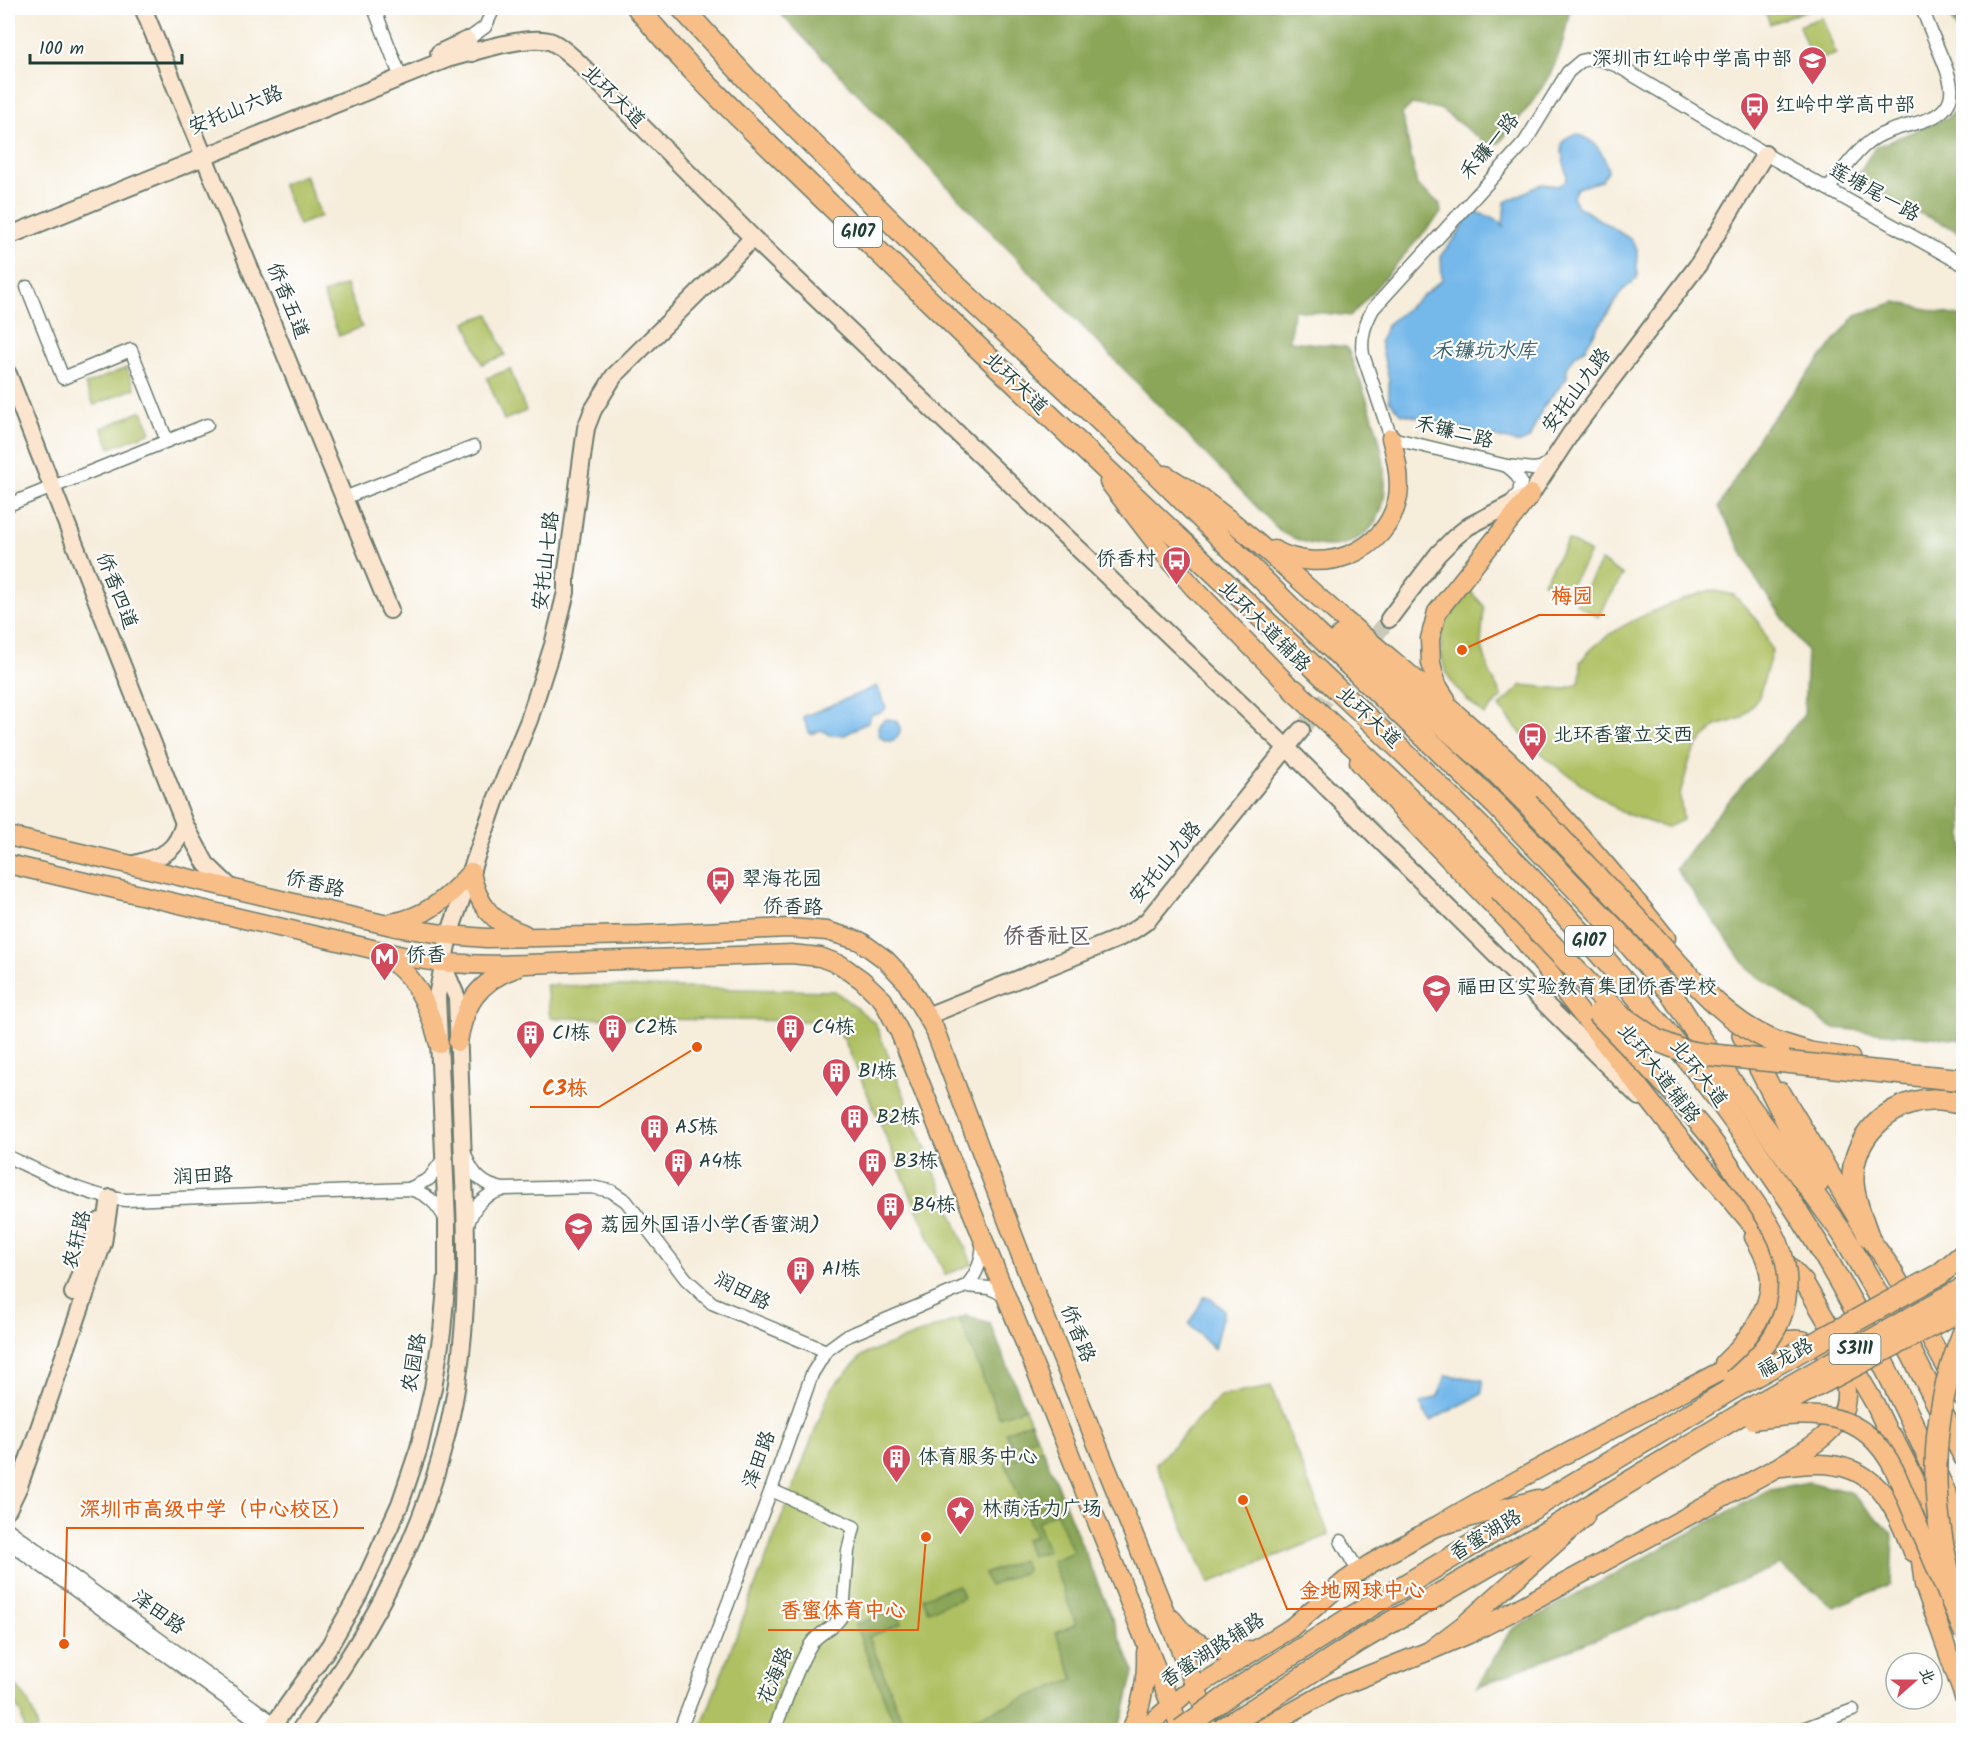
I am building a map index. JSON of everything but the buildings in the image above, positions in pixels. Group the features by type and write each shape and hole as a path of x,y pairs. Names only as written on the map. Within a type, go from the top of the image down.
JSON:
{"highway":[{"name":"北环大道","path":"638,8 680,58 745,123 1084,450 1442,789 1611,965 1682,1052 1789,1199 1850,1299 1892,1379 1964,1534"},
{"name":"北环大道","path":"682,8 756,88 952,282 1149,466 1246,546 1316,633 1496,805 1627,942 1671,993 1702,1042 1843,1234 1912,1354 1964,1456"},
{"path":"1246,546 1337,633 1494,770 1716,1002 1745,1026 1763,1037 1782,1044 1830,1057 1964,1070"},
{"path":"1294,690 1396,784 1598,994 1638,1029 1669,1046 1703,1054 1964,1080"},
{"path":"1743,1035 1843,1234"},
{"path":"1868,1236 1856,1202 1853,1181 1855,1160 1871,1128 1882,1118 1918,1101 1933,1100 1964,1104"},
{"path":"1940,1274 1964,1254"},
{"name":"福龙路","path":"1674,1424 1734,1383 1964,1262"},
{"name":"福龙路","path":"1688,1445 1751,1415 1963,1296"},
{"path":"1964,1331 1952,1360 1941,1401 1936,1443 1935,1489 1944,1555 1964,1623"},
{"name":"香蜜湖路","path":"1181,1731 1239,1688 1352,1617 1674,1424"},
{"path":"1892,1438 1964,1579"},
{"name":"香蜜湖路","path":"1221,1731 1364,1638 1688,1445"}],"main road":[{"path":"1246,546 1306,562 1322,562 1347,555 1370,542 1387,524 1398,498 1397,465 1391,438"},
{"name":"北环大道辅路","path":"1084,450 1187,581 1294,690 1402,811 1510,923 1668,1124 1770,1246 1804,1282 1892,1438 1914,1503 1924,1585 1964,1697"},
{"path":"1458,715 1433,676 1430,653 1433,623 1437,612 1448,597 1531,494"},
{"path":"1246,546 1340,616 1458,715 1564,817 1630,893 1743,1035 1811,1139 1868,1236 1890,1266 1964,1399"},
{"name":"侨香路","path":"8,836 382,923 449,935 486,938 641,935 789,928 827,931 860,942 886,960 905,980 934,1028 1031,1282 1213,1731"},
{"path":"8,864 443,964 469,966 790,954 820,957 841,965 862,980 883,1000 900,1033 993,1259 1181,1731"},
{"path":"382,923 407,919 432,908 455,891 471,872"},
{"path":"471,872 476,896 492,916 510,929 531,937"},
{"path":"1510,923 1683,1106 1709,1137 1763,1212 1782,1247 1787,1274 1784,1311 1771,1341 1734,1383"},
{"path":"367,948 388,958 414,984 432,1018 439,1044"},
{"path":"458,1042 462,1020 478,991 506,971 525,964"},
{"path":"1711,1376 1741,1347 1763,1310 1770,1280 1764,1254 1726,1192"},
{"path":"993,1259 1019,1249"},
{"path":"1008,1297 1031,1282"},
{"path":"1260,1731 1316,1697 1494,1622 1776,1468 1827,1434 1841,1415 1847,1395 1846,1384 1837,1363 1820,1346 1797,1339 1782,1341 1711,1376 1435,1527"},
{"path":"1751,1415 1824,1415 1850,1424 1875,1441 1896,1472 1964,1634"},
{"path":"1776,1468 1814,1464 1830,1465 1858,1473 1870,1481 1885,1495 1896,1511 1924,1585"},
{"path":"1429,1651 1466,1623 1570,1529 1644,1473"},
{"name":"香蜜湖路辅路","path":"1143,1731 1195,1687 1298,1622 1358,1571 1435,1527 1523,1504 1565,1488"},
{"path":"1159,1599 1179,1628 1189,1637 1209,1648 1234,1653 1263,1646"},
{"path":"1131,1731 1138,1712 1145,1676 1144,1638"},
{"path":"1263,1646 1257,1653 1254,1664 1254,1678 1258,1689 1270,1704 1289,1712"},
{"path":"1282,1731 1316,1697"}],"street":[{"name":"侨香五道","path":"143,8 390,610"},
{"path":"374,8 398,70"},
{"path":"470,46 485,27 494,8"},
{"path":"1828,189 1865,146 1875,138 1932,118 1943,112 1950,102 1952,87 1948,70 1922,8"},
{"name":"安托山六路","path":"8,236 398,70 470,46 540,39 551,42 564,50"},
{"name":"安托山六路","path":"8,225 447,59 470,46"},
{"name":"北环大道","path":"564,50 753,238 1287,748 1668,1124"},
{"name":"禾镰一路","path":"1391,438 1363,355 1361,340 1368,319 1374,309 1445,228 1525,142 1558,86 1574,66 1590,59 1599,59 1618,66 1766,154"},
{"name":"莲塘尾一路","path":"1766,154 1964,265"},
{"name":"安托山九路","path":"1531,494 1551,462 1698,265 1766,154"},
{"name":"安托山七路","path":"449,935 495,802 529,720 560,622 566,592 582,449 592,410 614,376 753,238"},
{"path":"27,287 63,378 132,350 167,441"},
{"name":"侨香四道","path":"8,374 184,823 206,864 232,889"},
{"path":"8,505 207,425"},
{"name":"禾镰二路","path":"1391,438 1507,466 1541,468 1551,462"},
{"path":"344,498 474,447"},
{"name":"禾镰二路","path":"1505,507 1519,494 1521,488 1518,476 1507,466"},
{"path":"1389,619 1438,554 1455,537 1469,526 1531,494"},
{"name":"安托山九路","path":"927,1016 1118,939 1147,921 1301,730"},
{"path":"131,866 167,853 181,836 184,823"},
{"name":"农园路","path":"275,1729 330,1645 359,1594 400,1504 419,1448 433,1388 442,1332 447,1276 447,1222 437,996 449,935"},
{"path":"300,1731 342,1671 384,1601 415,1531 435,1477 457,1383 467,1274 466,1227 457,998 443,964"},
{"path":"463,1145 468,1163 475,1174 484,1182 503,1190"},
{"name":"润田路","path":"8,1157 85,1190 110,1198 408,1189 419,1191 429,1197 447,1222"},
{"path":"408,1189 429,1179 444,1157"},
{"name":"润田路","path":"466,1227 477,1205 485,1197 503,1190 591,1187 610,1191 619,1195 632,1208 686,1279 703,1297 722,1308 826,1351"},
{"name":"农轩路","path":"8,1484 92,1238 110,1198"},
{"name":"农轩路","path":"8,1509 19,1486 103,1243 110,1198"},
{"path":"966,1286 981,1260 983,1245 981,1230"},
{"path":"966,1286 989,1288 1008,1297"},
{"name":"泽田路","path":"680,1731 812,1374 826,1351 845,1337 966,1286"},
{"name":"花海路","path":"771,1490 854,1527 848,1551 843,1612 840,1620 821,1632 810,1645 774,1731"},
{"name":"泽田路","path":"8,1529 275,1729"},
{"path":"1341,1541 1358,1571"},
{"name":"泽田路","path":"8,1542 275,1729"},
{"path":"1800,1731 1853,1710"}],"green space":[{"path":"775,8 1570,8 1562,45 1549,76 1529,106 1499,143 1487,144 1440,109 1412,104 1402,114 1417,185 1440,204 1441,213 1351,316 1293,310 1290,341 1347,347 1374,420 1381,449 1385,477 1383,503 1374,524 1355,540 1337,546 1327,546 1308,543 1281,532"},
{"path":"1764,8 1813,8 1770,24"},
{"path":"1946,8 1963,8 1963,43"},
{"path":"1822,17 1836,54 1813,62 1799,26"},
{"path":"1963,100 1963,235 1901,205 1855,179 1875,147 1949,117"},
{"path":"305,175 321,216 299,225 282,184"},
{"path":"346,285 362,327 339,336 323,294"},
{"path":"1896,302 1963,317 1963,1040 1832,1028 1750,971 1676,869 1713,819 1804,715 1807,651 1758,583 1719,507 1762,431 1856,315"},
{"path":"489,314 505,355 482,364 466,322"},
{"path":"126,368 135,388 94,405 85,385"},
{"path":"510,369 526,411 504,420 487,378"},
{"path":"142,411 151,432 110,448 102,428"},
{"path":"1568,540 1590,553 1565,595 1543,582"},
{"path":"1601,561 1623,575 1598,617 1576,604"},
{"path":"1469,590 1484,606 1481,644 1489,671 1502,697 1484,715 1453,684 1444,666 1442,655 1441,642 1447,614"},
{"path":"1711,590 1734,595 1759,622 1772,651 1759,697 1742,718 1716,726 1698,744 1690,759 1680,795 1683,820 1666,828 1621,812 1552,763 1525,738 1499,707 1522,685 1565,689 1579,683 1580,662 1606,637 1640,617"},
{"path":"546,985 835,991 875,1023 972,1264 945,1275 844,1039 825,1021 550,1018"},
{"path":"966,1316 990,1324 1134,1672 1117,1730 700,1730 831,1389 863,1355"},
{"path":"966,1316 990,1324 1025,1408 999,1417 959,1318"},
{"path":"1271,1387 1329,1535 1209,1583 1156,1464 1220,1396"},
{"path":"1031,1422 1037,1437 1012,1448 1006,1432"},
{"path":"1042,1448 1134,1672 1125,1709 1117,1730 944,1730 1074,1679 1056,1633 1076,1624 1052,1561 1073,1552 1056,1512 1037,1522 1048,1551 1031,1556 1025,1540 1035,1536 1005,1462"},
{"path":"1809,1482 1850,1492 1893,1534 1891,1584 1834,1607 1780,1565 1477,1687 1510,1631 1770,1489"},
{"path":"1022,1560 1027,1571 989,1586 984,1574"},
{"path":"958,1585 963,1598 928,1611 923,1598"},
{"path":"896,1609 902,1623 869,1637 906,1730 897,1730 855,1625"},
{"path":"8,1680 20,1690 28,1702 38,1730 25,1730 21,1713 8,1695"}],"water":[{"name":"禾镰坑水库","path":"1576,134 1588,139 1598,148 1608,171 1601,181 1577,188 1573,197 1576,205 1632,240 1637,250 1637,278 1622,291 1585,348 1574,357 1567,368 1567,378 1543,407 1529,439 1520,443 1400,413 1389,400 1389,380 1380,341 1388,324 1442,280 1441,255 1467,218 1477,212 1501,222 1503,226 1505,202 1542,184 1559,186 1566,180 1562,145 1564,140"},
{"path":"877,686 886,708 880,713 872,714 868,722 845,735 830,735 822,730 810,734 803,717"},
{"path":"889,719 897,722 900,730 897,738 889,741 881,738 878,730 881,722"},
{"path":"1204,1297 1211,1298 1224,1310 1214,1349 1189,1324"},
{"path":"1446,1375 1483,1380 1482,1394 1430,1421 1420,1404 1438,1396"}],"tunnel":[{"path":"1301,730 1389,619"}],"place":[{"name":"深圳市红岭中学高中部","path":"1813,86"},
{"name":"红岭中学高中部","path":"1754,132"},
{"name":"侨香村","path":"1177,586"},
{"name":"梅园","path":"1462,650"},
{"name":"北环香蜜立交西","path":"1532,762"},
{"name":"翠海花园","path":"721,906"},
{"name":"侨香","path":"385,982"},
{"name":"福田区实验教育集团侨香学校","path":"1436,1014"},
{"name":"C3栋","path":"697,1047"},
{"name":"C2栋","path":"613,1054"},
{"name":"C4栋","path":"791,1054"},
{"name":"C1栋","path":"531,1060"},
{"name":"B1栋","path":"837,1098"},
{"name":"B2栋","path":"855,1144"},
{"name":"A5栋","path":"654,1154"},
{"name":"A4栋","path":"678,1188"},
{"name":"B3栋","path":"873,1188"},
{"name":"B4栋","path":"891,1232"},
{"name":"荔园外国语小学(香蜜湖)","path":"579,1252"},
{"name":"A1栋","path":"801,1296"},
{"name":"体育服务中心","path":"897,1484"},
{"name":"金地网球中心","path":"1243,1500"},
{"name":"林荫活力广场","path":"961,1536"},
{"name":"香蜜体育中心","path":"926,1537"},
{"name":"深圳市高级中学（中心校区）","path":"64,1644"}],"district":[{"name":"侨香社区","path":"1047,937"}]}
